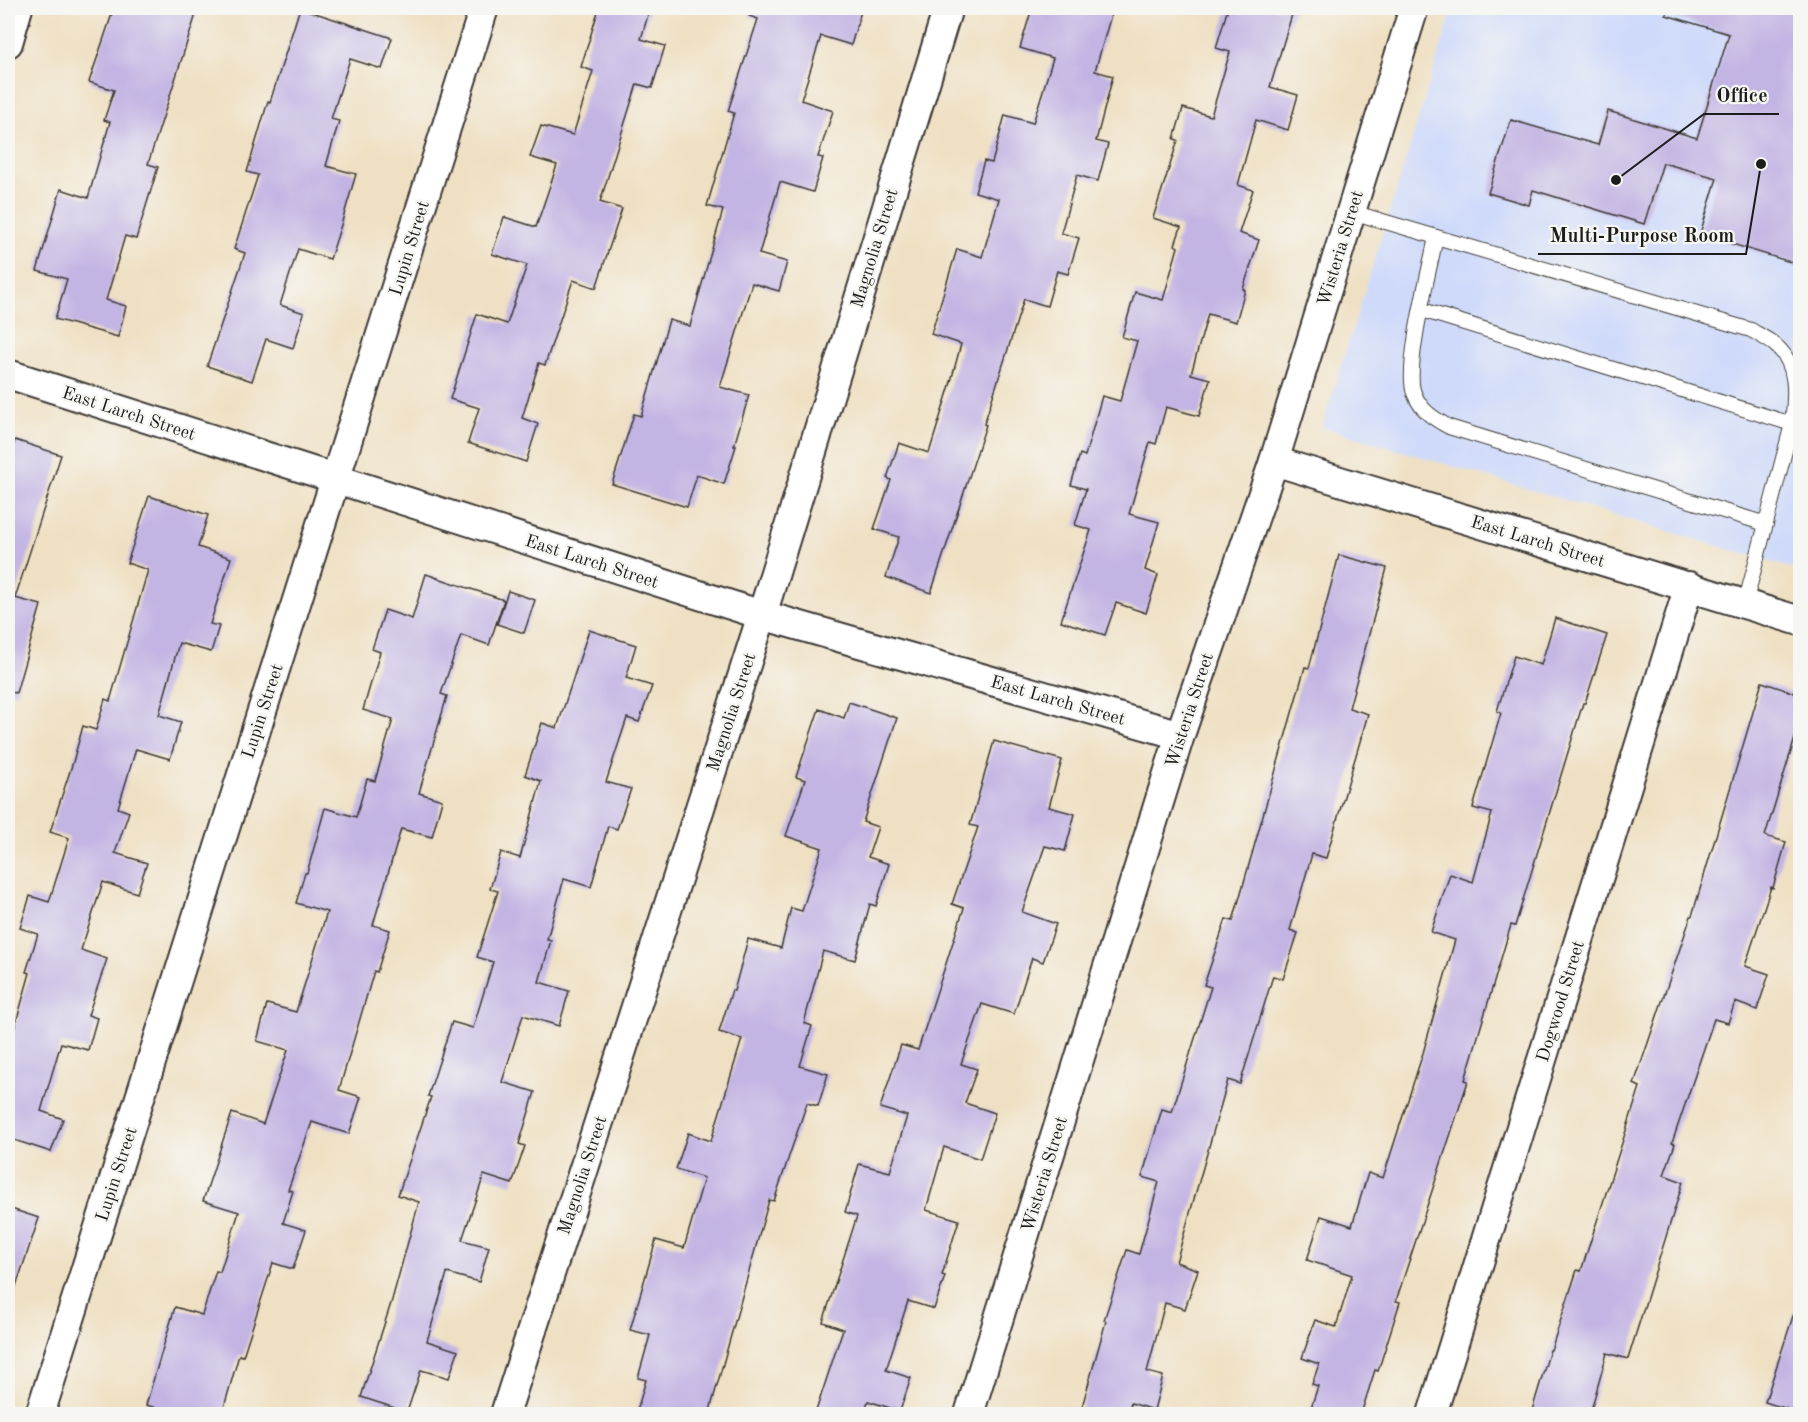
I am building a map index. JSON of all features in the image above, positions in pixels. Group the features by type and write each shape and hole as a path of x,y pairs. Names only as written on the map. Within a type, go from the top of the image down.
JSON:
{"street":[{"path":"8,43 18,8"},
{"name":"Lupin Street","path":"40,1414 484,8"},
{"name":"Magnolia Street","path":"505,1414 762,615 948,8"},
{"name":"Wisteria Street","path":"969,1414 1180,735 1274,461 1414,8"},
{"name":"East Larch Street","path":"8,374 762,615 1180,735"},
{"name":"East Larch Street","path":"1274,461 1800,621"},
{"name":"Dogwood Street","path":"1432,1414 1689,586"}],"lane":[{"path":"1352,212 1751,330 1776,345 1791,366 1795,394 1792,424 1745,604"},
{"path":"1436,237 1412,358 1413,391 1426,414 1449,427 1766,524"},
{"path":"1422,310 1792,424"}],"shaded area":[{"path":"1453,8 1800,8 1800,571 1322,427"}],"building":[{"path":"114,8 198,8 148,164 158,167 136,239 125,236 106,300 126,306 118,337 55,319 67,279 37,271 61,189 88,198 110,122 104,120 114,90 89,82"},
{"path":"300,8 392,38 382,69 350,59 331,119 339,121 326,166 356,174 341,225 330,259 298,249 280,305 304,313 293,348 266,339 252,381 207,366 245,253 234,249 258,175 247,172 268,101 270,102"},
{"path":"599,8 650,8 641,39 665,46 652,88 637,84 600,202 622,209 596,288 573,280 545,365 539,363 522,418 538,424 526,462 468,443 479,408 450,399 477,314 507,324 527,265 492,254 504,217 536,227 557,165 530,157 541,126 573,135 593,71 581,67"},
{"path":"750,8 862,8 851,45 821,36 801,100 833,111 818,157 823,158 813,192 780,182 759,254 787,262 779,291 752,283 720,387 749,395 734,446 736,446 724,484 697,475 687,507 612,484 634,414 641,416 669,320 690,326 723,210 707,206 734,113 728,111 758,19 749,16"},
{"path":"1032,8 1113,8 1095,71 1113,76 1096,141 1108,144 1098,181 1077,175 1061,233 1079,238 1068,274 1057,271 1047,306 1024,299 931,593 886,577 899,537 874,529 891,480 887,478 899,443 929,453 950,385 961,344 931,334 957,249 982,257 999,199 975,192 984,161 992,163 1005,115 1033,123 1053,58 1020,48"},
{"path":"1228,8 1294,8 1270,87 1298,95 1288,130 1256,120 1238,185 1253,190 1239,233 1259,240 1243,289 1245,290 1236,322 1208,314 1191,374 1210,379 1199,416 1166,407 1156,444 1150,442 1129,514 1159,522 1145,570 1158,575 1146,613 1116,603 1105,635 1061,621 1091,530 1075,525 1086,489 1071,485 1080,454 1085,456 1102,396 1120,401 1137,341 1122,337 1135,292 1163,300 1178,247 1175,245 1181,227 1153,218 1178,140 1174,139 1183,108 1211,116 1230,52 1216,48"},
{"path":"1668,8 1800,8 1800,265 1700,234 1717,178 1663,163 1644,224 1533,190 1529,205 1488,193 1511,120 1598,145 1608,111 1697,138 1729,34 1666,15"},
{"path":"15,440 61,455 15,598 41,605 16,693 8,692 8,464"},
{"path":"149,496 208,515 198,547 231,558 210,624 219,626 211,652 179,643 159,715 181,722 170,759 136,749 118,808 129,812 115,853 147,863 137,893 103,882 81,950 107,959 88,1015 97,1018 88,1050 61,1043 41,1111 63,1119 51,1152 8,1138 8,1051 30,973 26,972 38,934 20,928 30,896 49,902 69,838 50,832 83,726 96,730 105,699 110,701 148,570 127,563"},
{"path":"1339,555 1387,568 1349,708 1368,714 1326,858 1312,854 1290,930 1298,933 1283,979 1273,976 1240,1084 1228,1080 1176,1262 1198,1270 1185,1309 1165,1303 1147,1372 1163,1376 1154,1410 1131,1403 1128,1414 1080,1414 1106,1321 1104,1320 1127,1250 1139,1254 1159,1182 1142,1177 1162,1109 1172,1112 1211,987 1204,985 1226,919 1233,921 1305,667 1309,668"},
{"path":"426,574 504,600 489,645 461,635 441,694 447,696 419,793 442,800 432,837 401,829 373,925 390,930 377,972 374,971 339,1090 361,1097 349,1134 312,1122 288,1190 293,1191 283,1223 306,1230 293,1269 273,1263 243,1356 239,1355 222,1414 179,1414 146,1405 175,1307 202,1315 216,1271 220,1272 239,1212 203,1201 232,1113 263,1124 288,1050 257,1041 267,1004 296,1012 327,912 296,903 325,808 356,817 367,779 375,781 393,719 363,710 380,652 372,649 385,610 412,619"},
{"path":"508,591 535,600 524,633 497,624"},
{"path":"1555,618 1607,635 1585,703 1583,703 1515,926 1511,925 1465,1080 1468,1081 1396,1301 1400,1302 1378,1371 1375,1370 1361,1414 1309,1414 1318,1386 1312,1384 1319,1364 1302,1358 1315,1320 1336,1327 1352,1275 1307,1260 1321,1216 1352,1226 1368,1173 1383,1178 1423,1053 1455,940 1431,932 1450,874 1473,882 1492,813 1473,808 1501,713 1497,711 1514,656 1541,665"},
{"path":"589,630 636,645 626,678 652,686 639,722 627,718 606,782 631,789 617,829 608,826 591,887 564,879 547,939 551,940 539,982 569,991 559,1026 523,1015 502,1082 535,1092 519,1144 525,1146 512,1184 484,1175 462,1240 489,1247 479,1282 447,1273 427,1341 458,1351 449,1378 421,1370 407,1412 361,1397 392,1300 419,1202 398,1195 431,1097 428,1096 452,1022 473,1028 493,962 477,957 498,891 490,889 501,852 520,858 541,781 525,775 542,723 557,728"},
{"path":"1762,682 1800,695 1800,722 1765,836 1786,842 1773,888 1771,887 1745,966 1769,974 1757,1010 1735,1002 1728,1023 1714,1019 1672,1143 1675,1144 1664,1175 1683,1182 1628,1359 1607,1353 1590,1414 1531,1414 1577,1270 1581,1271 1640,1087 1634,1084 1692,916"},
{"path":"849,702 897,718 863,822 878,827 868,857 889,864 876,906 870,904 855,960 823,951 804,1023 812,1026 800,1066 828,1074 818,1106 807,1103 774,1201 769,1200 709,1414 636,1414 646,1380 638,1378 650,1335 630,1330 656,1240 684,1248 704,1178 676,1169 688,1133 711,1141 742,1039 719,1032 732,990 734,991 748,939 781,948 791,908 802,911 822,848 786,836 805,780 796,777 819,709 844,718"},
{"path":"994,741 1062,760 1049,807 1075,814 1065,851 1045,846 1022,912 1056,924 1043,962 1032,958 1014,1014 982,1004 961,1064 977,1069 965,1103 995,1113 980,1159 944,1147 926,1210 959,1220 934,1309 908,1301 886,1370 911,1378 900,1411 868,1401 864,1414 815,1414 843,1329 823,1322 857,1216 845,1212 859,1164 890,1172 907,1116 880,1108 901,1045 918,1050 964,908 952,904 978,827 970,825"},
{"path":"8,1208 39,1218 13,1295 8,1294"},
{"path":"1795,1310 1800,1311 1800,1413 1765,1402"}],"place":[{"name":"Multi-Purpose Room","path":"1761,164"},
{"name":"Office","path":"1616,180"}]}
